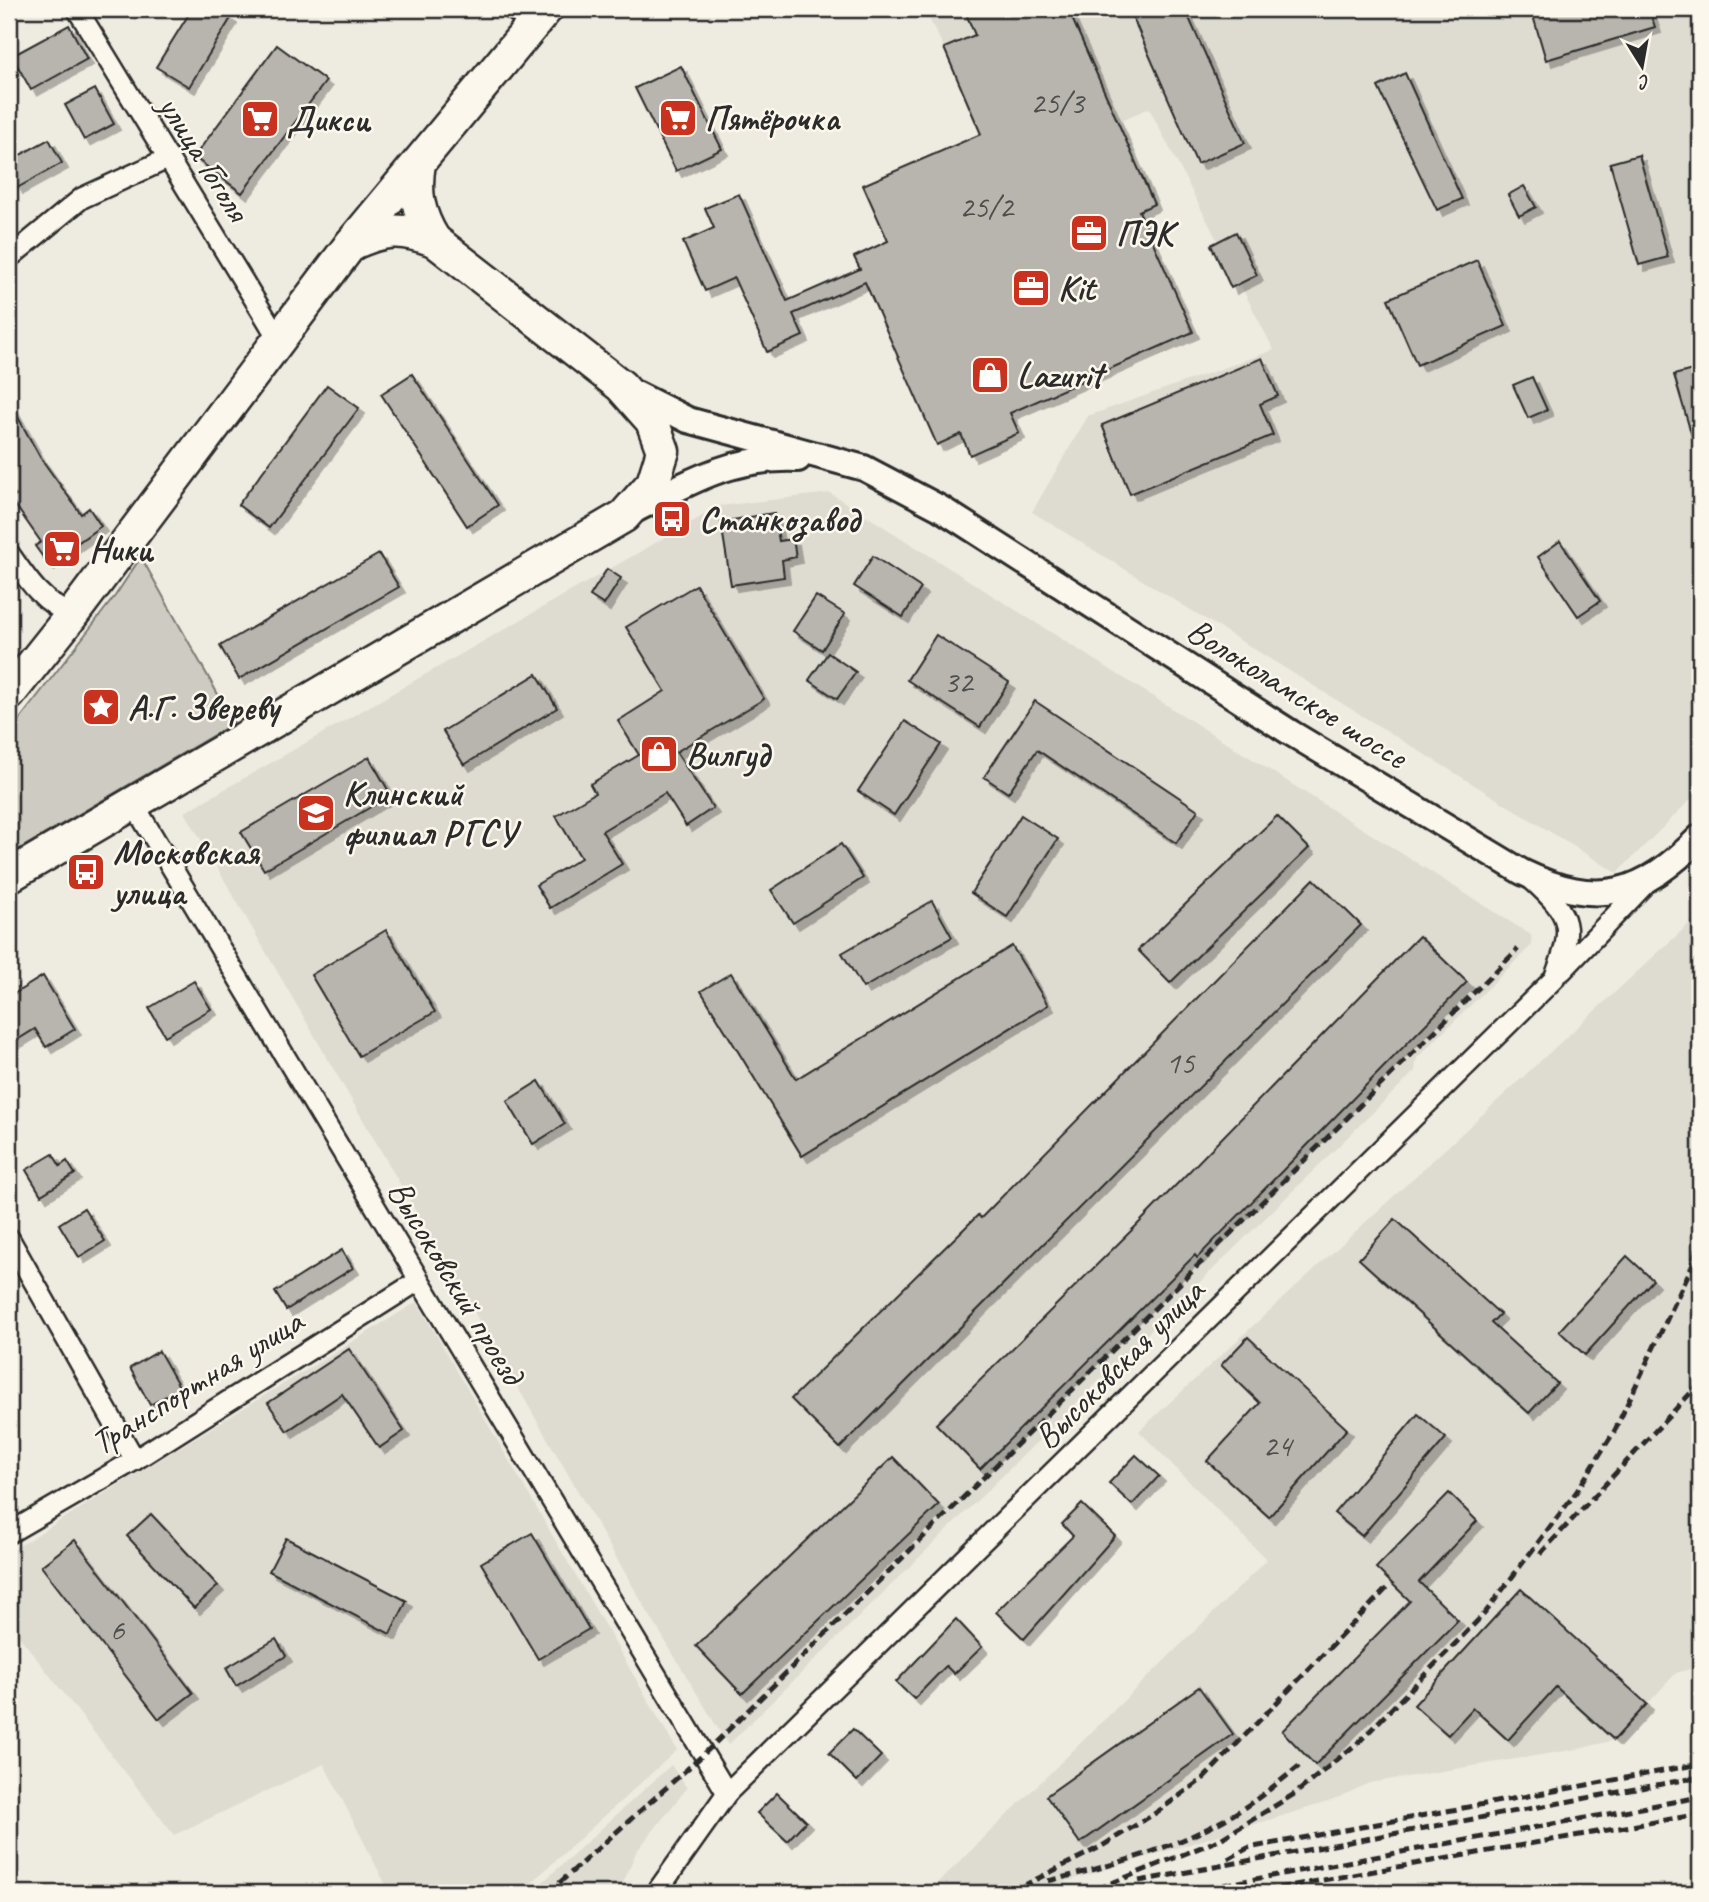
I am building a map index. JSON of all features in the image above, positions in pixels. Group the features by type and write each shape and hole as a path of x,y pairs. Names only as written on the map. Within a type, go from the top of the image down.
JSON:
{"highway":[{"path":"9,695 351,244 419,163 530,14"},
{"path":"419,163 416,186 418,209 434,240"},
{"path":"9,876 624,516 653,483 663,450 652,421 621,386 434,240 401,230 371,235 351,244"}],"street":[{"name":"улица Гоголя","path":"77,9 273,330 283,335"},
{"path":"9,258 82,198 169,158"},
{"name":"Волоколамское шоссе","path":"621,386 688,420 864,468 940,508 1292,733 1522,872 1549,885 1592,892 1618,891 1648,881 1700,836"},
{"name":"Волоколамское шоссе","path":"624,516 724,467 748,460 805,459 864,468"},
{"path":"9,553 29,583 52,607 72,615"},
{"name":"Высоковский проезд","path":"133,803 727,1793"},
{"name":"Высоковская улица","path":"1522,872 1556,902 1567,924 1568,943 1554,979"},
{"name":"Высоковская улица","path":"656,1893 727,1793 1554,979 1648,881"},
{"path":"9,1238 135,1460"},
{"name":"Транспортная улица","path":"9,1533 135,1460 418,1281"}],"shaded area":[{"path":"924,9 1700,9 1700,790 1617,873 1032,512 1088,416 1274,350 1149,108 1008,170"},
{"path":"830,493 1531,935 1532,945 1417,1058 1415,1071 728,1745 646,1609 185,812 720,506"},
{"path":"141,557 234,723 9,855 9,733 115,596"},
{"path":"1700,914 1700,1666 1676,1673 1614,1740 1583,1748 1369,1783 1331,1801 1028,1893 940,1893 938,1883 1267,1560 1139,1431"},
{"path":"417,1302 677,1750 520,1893 390,1893 324,1764 174,1835 9,1623 9,1552"},
{"path":"671,1765 687,1788 636,1852 619,1893 531,1893"}],"building":[{"path":"192,9 216,9 231,18 189,87 156,67"},
{"path":"964,9 1068,9 1154,204 1139,211 1193,332 1010,413 1019,433 970,455 961,434 937,445 865,282 793,314 803,336 767,352 734,278 705,291 683,242 714,228 705,208 739,194 787,301 860,269 854,257 888,241 863,185 981,134 944,48 975,35"},
{"path":"1129,9 1185,9 1245,143 1197,164"},
{"path":"1531,9 1649,9 1655,27 1546,60"},
{"path":"69,25 87,59 31,90 12,56"},
{"name":"Дикси","path":"277,45 326,81 242,193 194,157"},
{"name":"Пятёрочка","path":"681,66 722,149 676,171 635,88"},
{"path":"1405,73 1462,199 1437,210 1378,87"},
{"path":"95,89 114,124 84,140 65,105"},
{"path":"49,139 62,163 17,188 9,173 9,161"},
{"path":"1639,155 1668,257 1639,265 1610,163"},
{"path":"1524,186 1536,207 1519,216 1508,195"},
{"path":"1236,232 1257,275 1231,288 1211,245"},
{"path":"1477,260 1506,326 1417,365 1388,299"},
{"path":"1262,358 1278,396 1260,404 1273,435 1130,494 1102,425"},
{"path":"1700,368 1700,450 1696,450 1674,375"},
{"path":"412,374 498,505 467,526 381,394"},
{"path":"1532,377 1547,410 1528,418 1513,385"},
{"path":"327,385 359,408 269,528 238,505"},
{"path":"9,401 40,457 81,514 89,508 101,526 48,564 35,546 41,542 11,499 16,496 9,486"},
{"path":"774,513 779,541 793,539 796,557 782,560 784,577 731,585 721,522"},
{"path":"1560,541 1600,601 1578,616 1538,557"},
{"path":"379,554 399,587 239,679 220,646"},
{"path":"873,556 921,588 903,617 854,586"},
{"path":"607,569 621,578 604,605 590,596"},
{"path":"696,585 764,699 676,752 713,808 686,826 665,793 602,831 622,864 550,908 536,885 581,858 556,816 595,793 590,784 639,755 618,721 665,691 626,627"},
{"path":"816,596 845,614 822,650 793,631"},
{"path":"936,635 1009,682 980,727 907,680"},
{"path":"828,653 856,672 837,699 809,680"},
{"path":"537,674 557,708 464,765 443,731"},
{"path":"1035,701 1198,810 1176,843 1037,750 1008,793 984,777"},
{"path":"905,721 941,744 894,815 858,791"},
{"name":"Клинский филиал РГСУ","path":"369,757 391,795 264,870 241,832"},
{"path":"1021,815 1058,839 1007,917 971,893"},
{"path":"1277,816 1309,848 1170,983 1138,950"},
{"path":"841,844 863,878 793,923 771,890"},
{"path":"1314,879 1361,925 840,1448 791,1399 978,1215 981,1218"},
{"path":"932,901 952,937 863,988 842,953"},
{"path":"386,930 435,1012 359,1056 311,975"},
{"path":"1419,936 1467,982 1197,1258 1195,1255 980,1469 936,1424 1136,1226"},
{"path":"1012,946 1048,1005 802,1156 701,991 731,973 796,1079"},
{"path":"43,976 75,1029 46,1047 35,1029 9,1045 9,997"},
{"path":"194,981 211,1009 165,1036 149,1008"},
{"path":"539,1081 565,1124 533,1144 507,1101"},
{"path":"53,1154 60,1166 67,1161 75,1174 41,1195 26,1170"},
{"path":"84,1208 105,1241 79,1257 59,1224"},
{"path":"1395,1219 1500,1314 1491,1323 1557,1383 1529,1413 1359,1259"},
{"path":"342,1250 353,1268 286,1310 275,1292"},
{"path":"1627,1256 1653,1280 1585,1355 1559,1331"},
{"path":"1248,1337 1347,1429 1269,1517 1207,1461 1260,1403 1221,1365"},
{"path":"349,1349 404,1431 379,1448 342,1394 287,1431 268,1403"},
{"path":"159,1351 180,1388 150,1405 130,1368"},
{"path":"1418,1414 1446,1438 1362,1536 1334,1513"},
{"path":"1136,1455 1159,1476 1132,1505 1109,1483"},
{"path":"893,1457 939,1505 742,1694 696,1646"},
{"path":"1449,1493 1477,1521 1419,1582 1458,1620 1315,1765 1282,1731 1410,1601 1376,1568"},
{"path":"1082,1504 1115,1536 1024,1639 996,1612 1073,1536 1062,1524"},
{"path":"151,1514 218,1586 194,1608 127,1536"},
{"path":"532,1533 589,1629 538,1659 481,1563"},
{"path":"286,1538 407,1601 390,1634 269,1571"},
{"path":"75,1540 193,1693 159,1719 41,1566"},
{"path":"1521,1589 1647,1704 1614,1740 1556,1687 1508,1740 1473,1708 1448,1735 1414,1705"},
{"path":"956,1619 982,1647 954,1674 946,1666 914,1699 896,1682"},
{"path":"276,1639 286,1656 236,1686 226,1668"},
{"path":"1199,1687 1233,1734 1080,1843 1046,1796"},
{"path":"853,1729 881,1756 857,1781 829,1753"},
{"path":"777,1793 806,1821 787,1841 757,1813"}],"railway":[{"path":"548,1893 704,1754 1518,949"},
{"path":"1694,1259 1700,1231"},
{"path":"1097,1889 1219,1840 1296,1793 1360,1741 1485,1613 1577,1491 1615,1430 1700,1249"},
{"path":"1540,1554 1700,1383"},
{"path":"1009,1893 1102,1846 1157,1812 1204,1778 1387,1588"},
{"path":"1228,1859 1248,1848 1700,1764"},
{"path":"1048,1881 1136,1857 1200,1832 1241,1810 1299,1766"},
{"path":"1139,1881 1700,1777"},
{"path":"1179,1893 1700,1797"},
{"path":"1249,1893 1700,1814"},
{"path":"1075,1893 1105,1887"}],"place":[{"name":"Пятёрочка","path":"678,118"},
{"name":"Дикси","path":"260,119"},
{"name":"ПЭК","path":"1089,233"},
{"name":"Kit","path":"1031,288"},
{"name":"Lazurit","path":"990,375"},
{"name":"Станкозавод","path":"672,519"},
{"name":"Ники","path":"62,549"},
{"name":"А.Г. Звереву","path":"101,707"},
{"name":"Вилгуд","path":"659,754"},
{"name":"Клинский филиал РГСУ","path":"316,813"},
{"name":"Московская улица","path":"86,872"}]}
